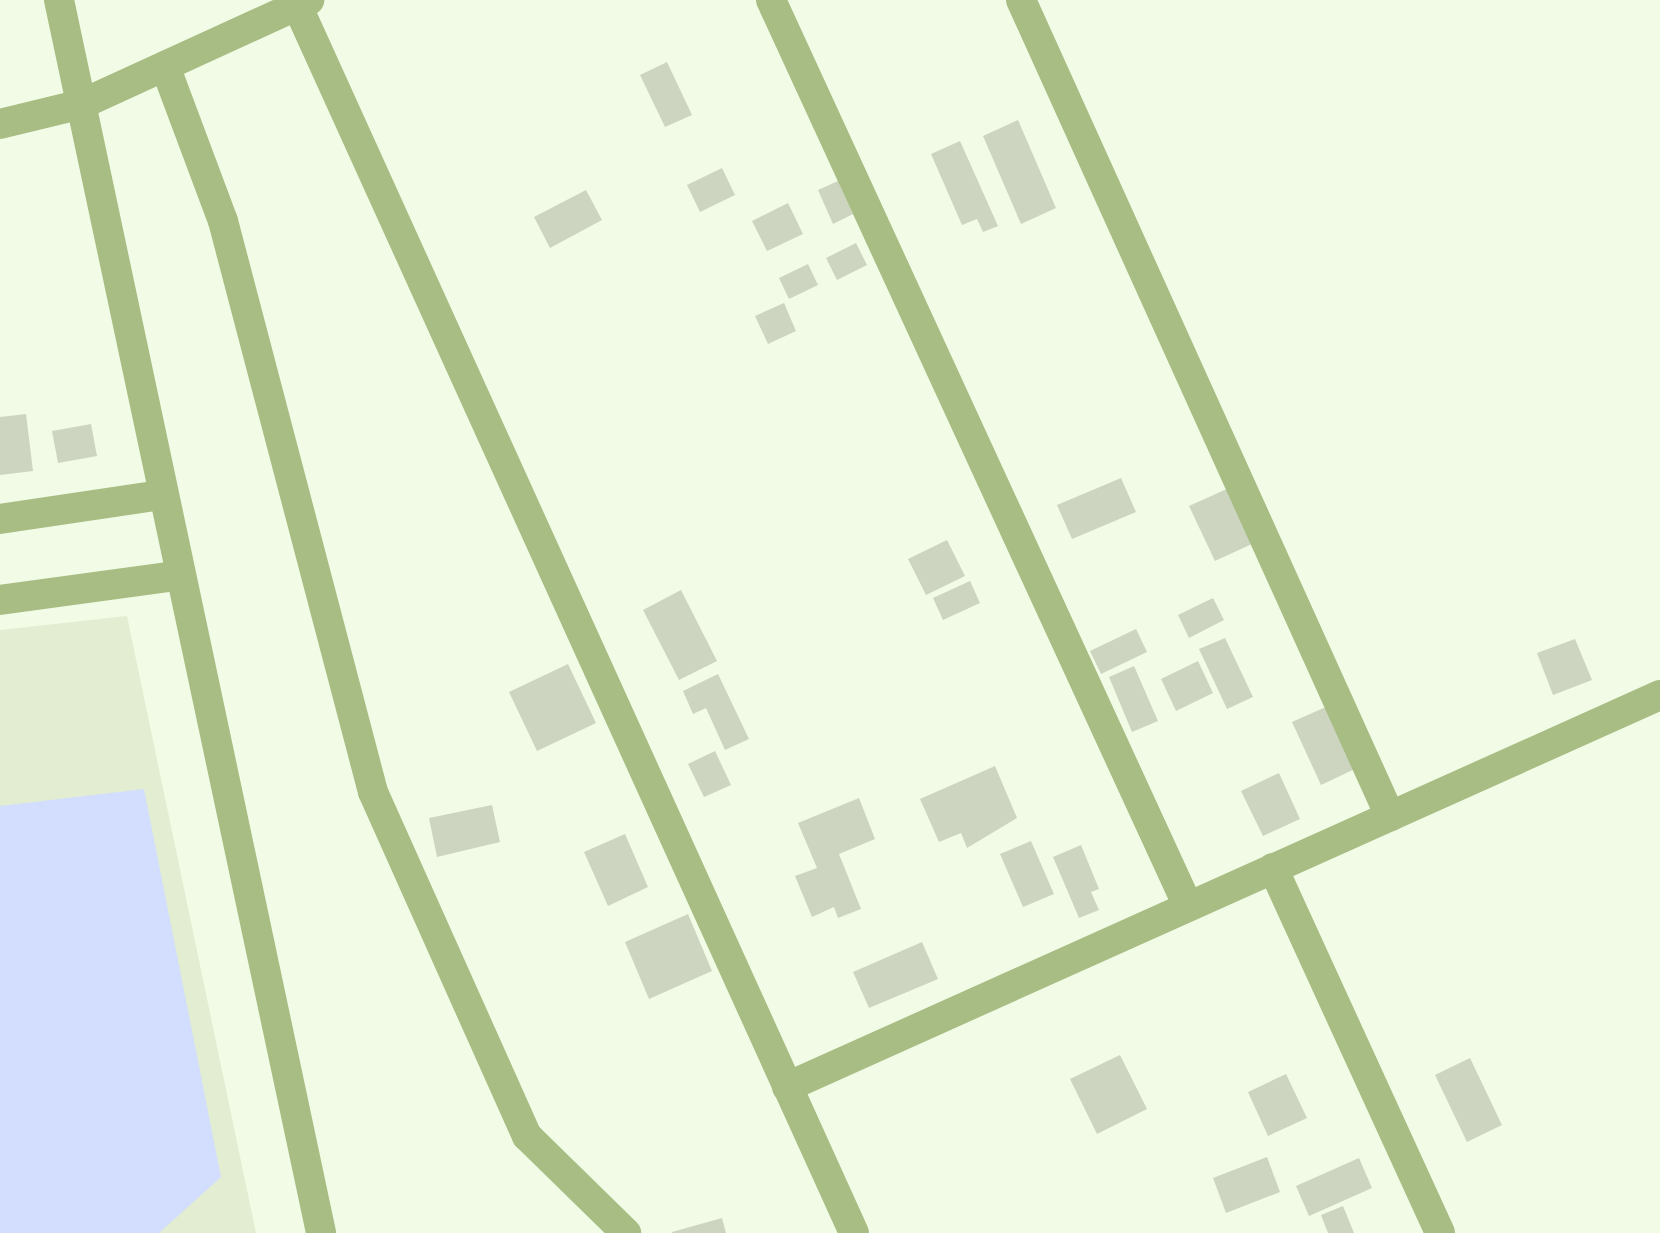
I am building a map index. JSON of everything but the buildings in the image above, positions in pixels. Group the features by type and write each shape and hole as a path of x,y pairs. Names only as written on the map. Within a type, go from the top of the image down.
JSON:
{"street":[{"path":"59,0 176,576 321,1233"},
{"path":"771,0 1188,906"},
{"path":"1021,0 1390,816"},
{"path":"0,124 82,104 303,3 854,1233"},
{"path":"165,66 223,221 373,792 527,1136 626,1233"},
{"path":"0,519 160,495"},
{"path":"0,600 176,576"},
{"path":"787,1087 1660,695"},
{"path":"1273,868 1440,1233"}],"shaded area":[{"path":"127,616 256,1233 0,1233 0,630"},
{"path":"144,789 221,1177 159,1233 0,1233 0,806"}]}
